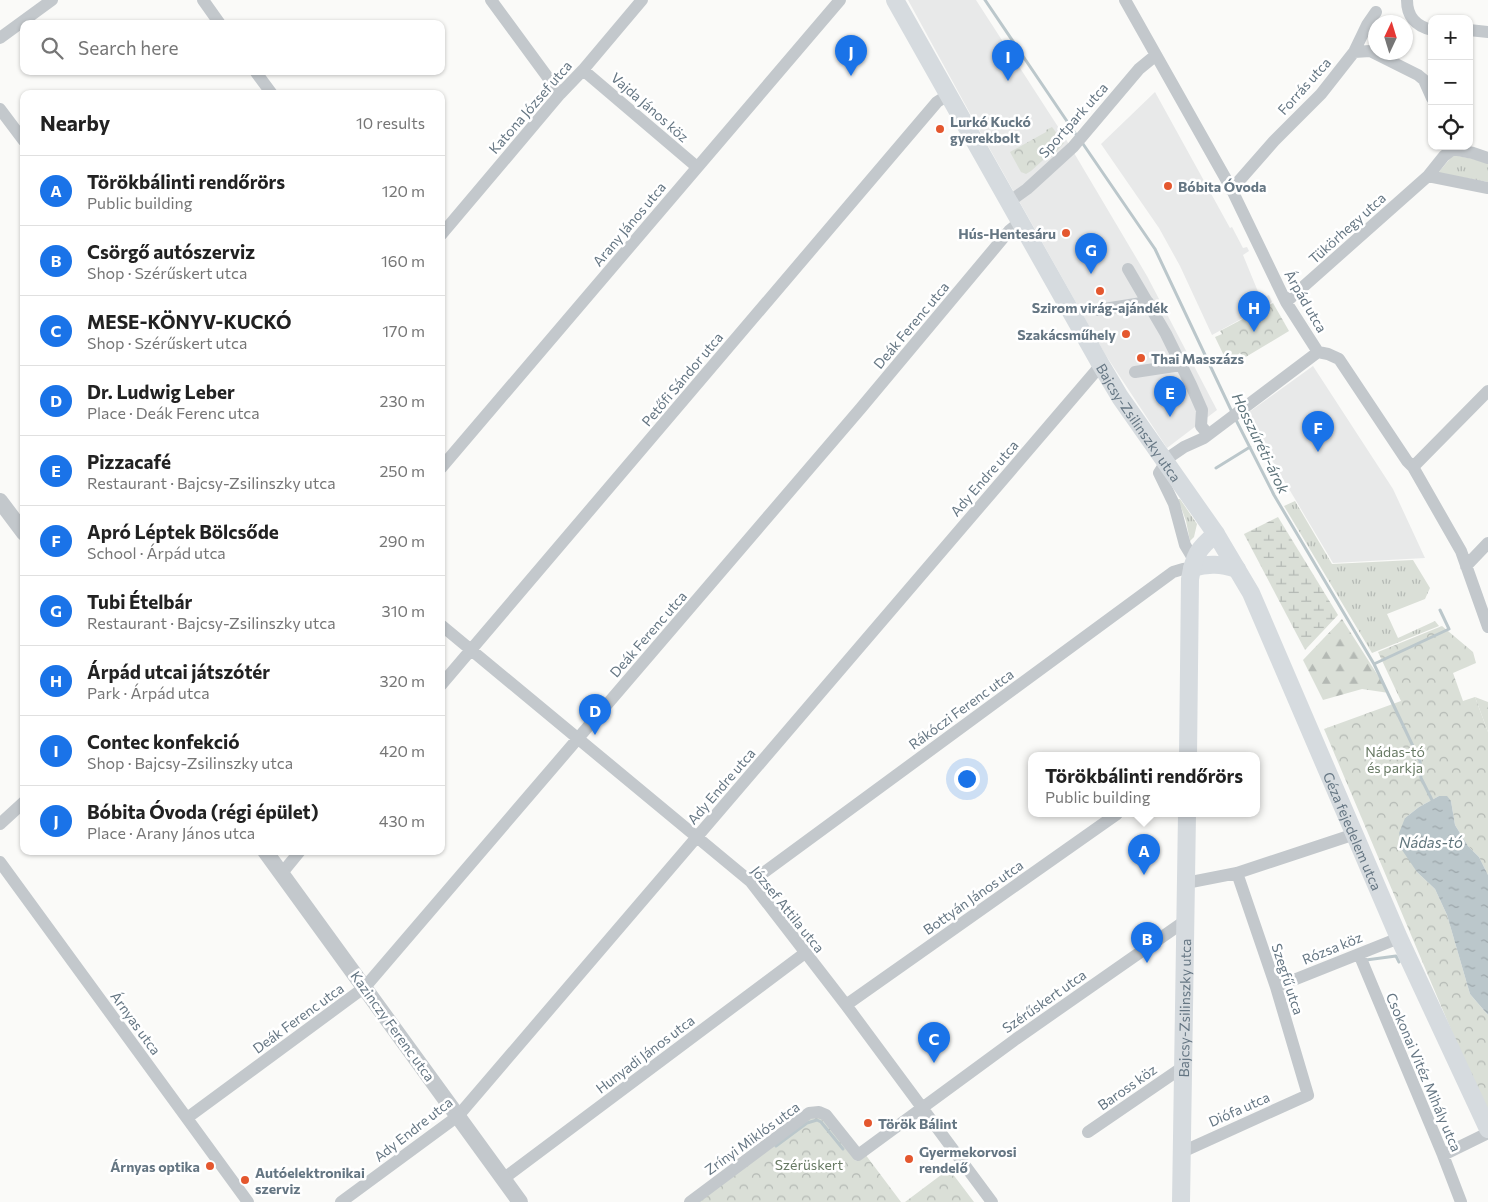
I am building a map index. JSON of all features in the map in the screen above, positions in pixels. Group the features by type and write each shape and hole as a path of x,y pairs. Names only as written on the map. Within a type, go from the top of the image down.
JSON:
{"main road":[{"name":"Bajcsy-Zsilinszky utca","path":"895,0 1120,397 1216,534"},
{"path":"1188,752 1190,593 1193,564 1202,546 1216,534"},
{"name":"Géza fejedelem utca","path":"1216,534 1251,592 1399,938 1488,1131"},
{"path":"1193,564 1218,564 1237,569"},
{"name":"Bajcsy-Zsilinszky utca","path":"1182,1201 1187,817"}],"street":[{"path":"25,20 52,0"},
{"path":"203,0 217,20"},
{"path":"491,0 560,94"},
{"name":"Katona József utca","path":"445,230 642,0"},
{"name":"Arany János utca","path":"445,463 840,0"},
{"name":"Árpád utca","path":"1125,0 1232,190 1286,302 1318,352 1339,359 1407,461 1413,467 1461,551 1488,627"},
{"path":"1407,0 1409,16 1422,27 1428,29"},
{"name":"Forrás utca","path":"1232,190 1274,142 1321,94 1354,52 1367,25 1376,12"},
{"path":"0,38 20,23"},
{"path":"1473,30 1488,32"},
{"path":"1354,52 1370,51 1418,75 1424,80 1428,89"},
{"name":"Sportpark utca","path":"1008,202 1027,189 1073,147 1138,69 1156,55"},
{"name":"Vajda János köz","path":"583,70 697,167"},
{"path":"258,75 269,90"},
{"name":"Petőfi Sándor utca","path":"445,680 937,102 948,95"},
{"path":"0,109 20,136"},
{"name":"Tükörhegy utca","path":"1286,302 1428,176 1451,150"},
{"name":"Tükörhegy utca","path":"1460,150 1488,158"},
{"path":"1428,176 1488,188"},
{"name":"Deák Ferenc utca","path":"186,1118 365,987 1000,242 1020,222"},
{"path":"1128,269 1148,302 1181,365 1202,410 1201,426 1208,434"},
{"path":"1098,310 1148,302"},
{"path":"1193,564 1185,545 1174,504 1159,473 1166,461 1208,434 1318,352"},
{"name":"Ady Endre utca","path":"342,1202 458,1116 1101,365"},
{"path":"1135,372 1181,365"},
{"path":"1413,467 1488,391"},
{"path":"0,501 20,528"},
{"path":"1466,566 1488,544"},
{"name":"Rákóczi Ferenc utca","path":"751,882 1173,572 1193,564"},
{"name":"József Attila utca","path":"445,628 698,836 751,882 846,1005 992,1202"},
{"path":"0,824 20,806"},
{"name":"Bottyán János utca","path":"846,1005 1113,817"},
{"path":"1186,883 1237,873 1355,834"},
{"name":"Kazinczy Ferenc utca","path":"268,855 520,1202"},
{"path":"282,873 297,855"},
{"name":"Árnyas utca","path":"0,862 248,1202"},
{"name":"Szegfű utca","path":"1237,873 1276,987 1308,1095"},
{"name":"Szérűskert utca","path":"921,1108 1185,920"},
{"name":"Rózsa köz","path":"1276,987 1399,938"},
{"name":"Hunyadi János utca","path":"503,1179 805,953"},
{"name":"Csokonai Vitéz Mihály utca","path":"1359,954 1461,1202"},
{"name":"Baross köz","path":"1088,1132 1183,1066"},
{"name":"Diófa utca","path":"1182,1152 1308,1095"},
{"name":"Zrínyi Miklós utca","path":"690,1202 809,1113 819,1112 826,1115 858,1155 921,1108"},
{"path":"1443,1155 1488,1131"}],"shaded area":[{"path":"908,0 976,0 1064,136 1147,276 1217,410 1167,448 1105,354"},
{"name":"Bóbita Óvoda","path":"1155,92 1230,228 1232,227 1243,248 1247,247 1249,251 1243,255 1261,299 1269,295 1272,302 1212,335 1180,266 1159,228 1101,144"},
{"path":"1313,366 1393,489 1425,558 1333,563 1245,415"}],"green space":[{"path":"1052,127 1064,143 1056,152 1053,151 1031,171 1026,174 1021,172 1010,152"},
{"path":"1453,155 1488,162 1488,182 1438,173"},
{"path":"1273,303 1289,331 1244,358 1240,353 1227,362 1215,337 1222,334 1220,331"},
{"path":"1178,499 1180,499 1197,524 1194,537 1190,541 1186,521"},
{"path":"1295,501 1332,564 1413,560 1430,588 1425,599 1387,614 1398,638 1435,621 1439,626 1372,653 1284,506"},
{"path":"1278,517 1338,615 1305,650 1244,534"},
{"path":"1342,619 1389,693 1362,689 1323,700 1303,660"},
{"name":"Nádas-tó és parkja","path":"1442,626 1473,652 1476,663 1453,673 1463,701 1475,697 1488,732 1488,875 1479,857 1468,846 1455,825 1451,801 1439,796 1419,807 1405,818 1417,872 1435,889 1447,915 1470,994 1488,1015 1488,1117 1324,729 1401,701 1378,652"},
{"path":"1475,697 1488,702 1488,732"},
{"name":"Szérüskert","path":"818,1116 831,1128 856,1161 865,1154 901,1202 696,1202 810,1117"},
{"path":"949,1169 974,1202 905,1202"}],"water":[{"name":"Nádas-tó","path":"1439,796 1447,796 1451,801 1455,825 1468,846 1479,857 1488,875 1488,1015 1470,994 1447,915 1435,889 1417,872 1402,850 1399,833 1405,818 1419,807"}],"waterway":[{"name":"Hosszúréti-árok","path":"985,0 1077,136"},
{"name":"Hosszúréti-árok","path":"1081,141 1155,249 1232,412"},
{"name":"Hosszúréti-árok","path":"1235,418 1274,495 1374,664 1420,761 1421,778 1433,802"},
{"path":"1216,468 1250,447"},
{"path":"1374,664 1449,629 1440,610"},
{"path":"1366,960 1396,956 1399,962"},
{"path":"776,1146 807,1123 817,1120 821,1122 843,1149"}],"place":[{"name":"Bóbita Óvoda (régi épület)","path":"851,76"},
{"name":"Contec konfekció","path":"1008,81"},
{"name":"Lurkó Kuckó gyerekbolt","path":"940,129"},
{"name":"Bóbita Óvoda","path":"1168,186"},
{"name":"Hús-Hentesáru","path":"1066,233"},
{"name":"Tubi Ételbár","path":"1091,274"},
{"name":"Szirom virág-ajándék","path":"1100,291"},
{"name":"Árpád utcai játszótér","path":"1254,332"},
{"name":"Szakácsműhely","path":"1126,334"},
{"name":"Thai Masszázs","path":"1141,358"},
{"name":"Pizzacafé","path":"1170,417"},
{"name":"Apró Léptek Bölcsőde","path":"1318,452"},
{"name":"Dr. Ludwig Leber","path":"595,735"},
{"name":"Törökbálinti rendőrörs","path":"1144,875"},
{"name":"Csörgő autószerviz","path":"1147,963"},
{"name":"MESE-KÖNYV-KUCKÓ","path":"934,1063"},
{"name":"Török Bálint","path":"868,1123"},
{"name":"Gyermekorvosi rendelő","path":"909,1159"},
{"name":"Árnyas optika","path":"210,1166"},
{"name":"Autóelektronikai szerviz","path":"245,1180"}]}
